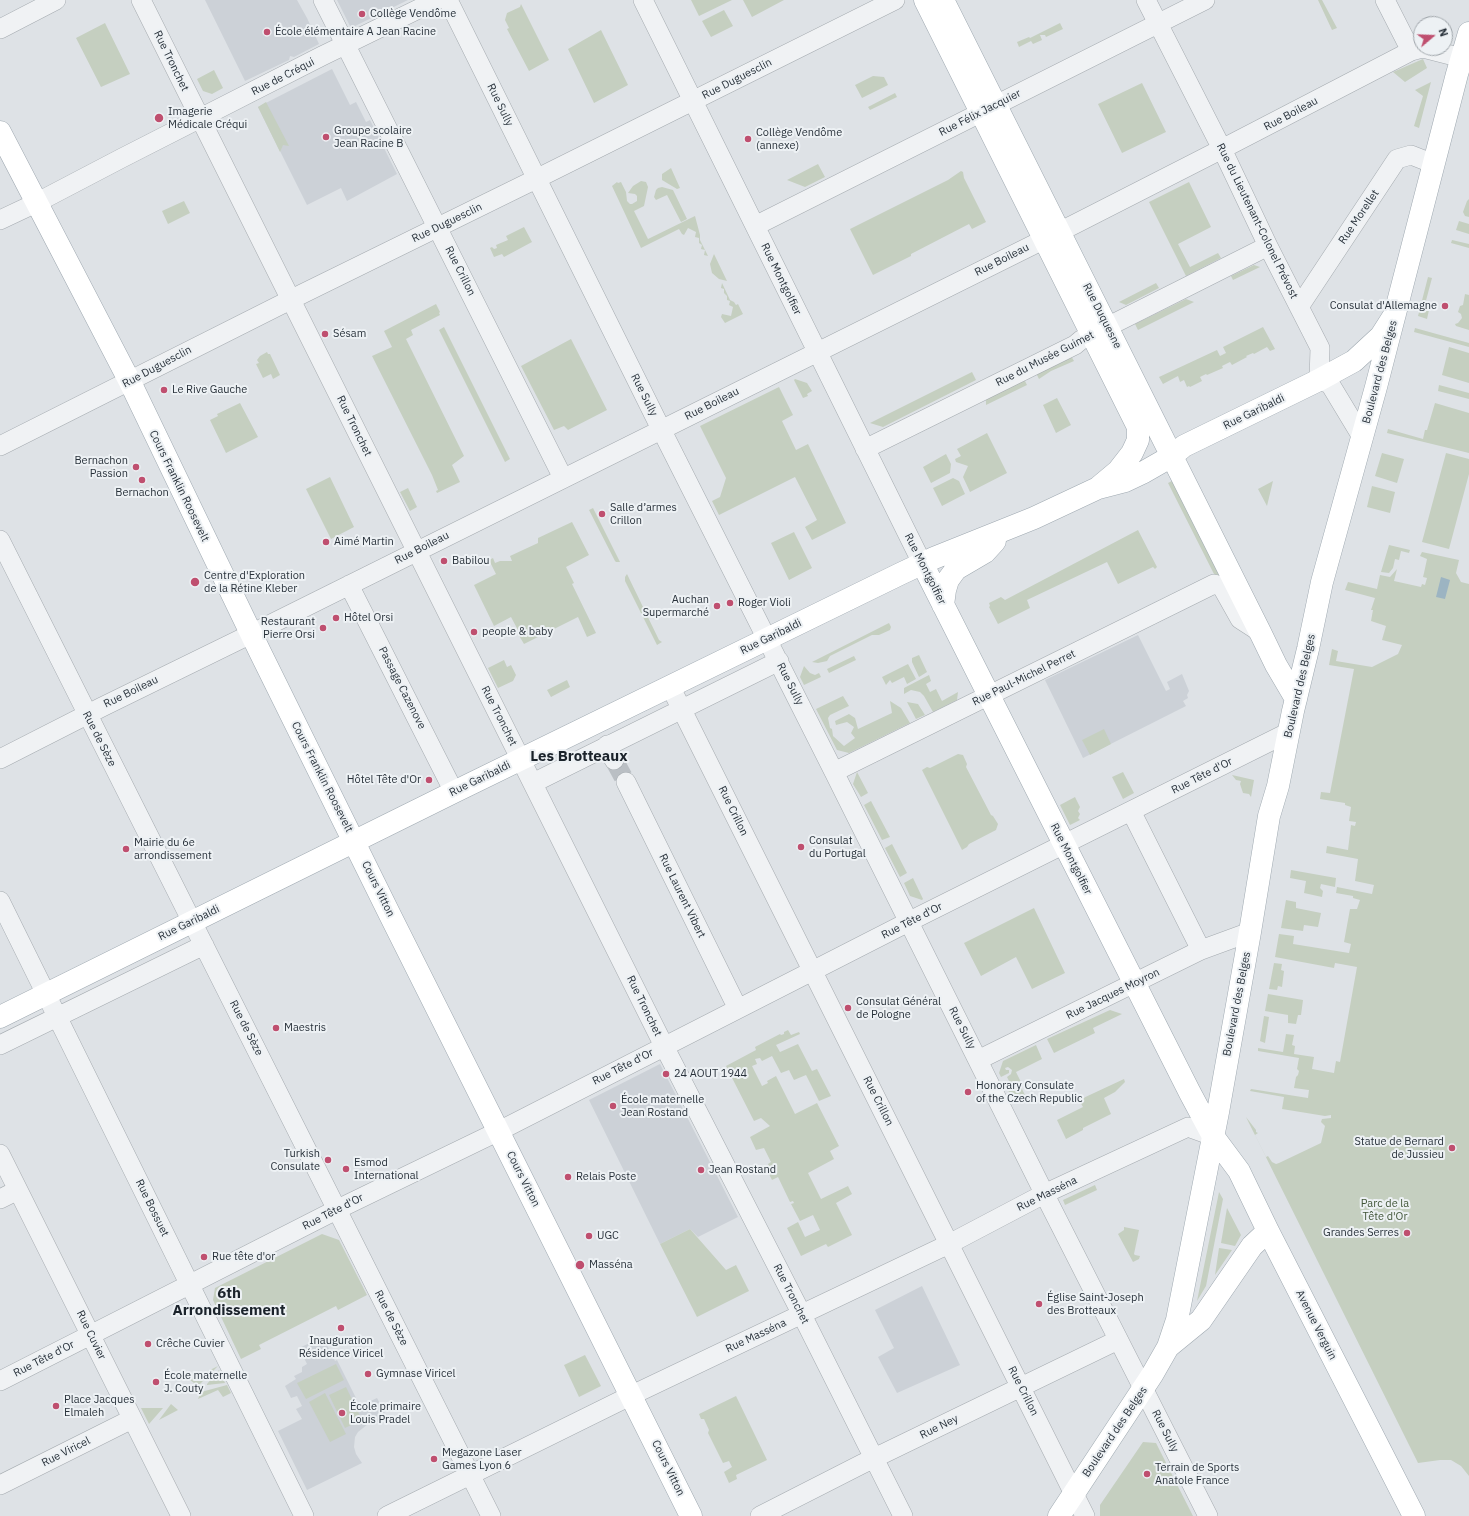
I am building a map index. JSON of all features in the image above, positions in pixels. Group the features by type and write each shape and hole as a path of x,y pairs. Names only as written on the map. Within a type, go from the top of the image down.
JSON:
{"main road":[{"name":"Rue Duquesne","path":"925,0 989,109"},
{"name":"Rue Duquesne","path":"943,0 989,109 1100,331 1172,456 1276,665 1296,698"},
{"name":"Boulevard des Belges","path":"1059,1516 1144,1389 1168,1347 1177,1320 1213,1136 1250,932 1269,816 1278,786 1322,582 1469,33"},
{"name":"Cours Franklin Roosevelt","path":"0,132 130,382 251,634 354,841"},
{"name":"Rue Garibaldi","path":"0,1017 354,841 922,564 1007,529 1098,488 1125,482 1156,466 1184,446 1319,380 1354,361 1381,336 1395,314"},
{"name":"Rue Duquesne","path":"1100,331 1138,427"},
{"name":"Rue Garibaldi","path":"1098,488 1118,471 1132,453 1138,440 1138,427"},
{"name":"Rue Garibaldi","path":"943,605 948,580 956,569 985,552 1007,529"},
{"name":"Rue Montgolfier","path":"922,564 1133,984 1213,1136"},
{"name":"Cours Vitton","path":"354,841 692,1516"},
{"name":"Avenue Verguin","path":"1213,1136 1239,1171 1268,1231 1414,1516"},
{"name":"Boulevard des Belges","path":"1168,1347 1201,1320 1252,1246 1268,1231"}],"street":[{"path":"0,29 56,0"},
{"name":"Rue Tronchet","path":"141,0 199,119 291,299 664,1046 802,1314 873,1459 903,1516"},
{"name":"Rue Crillon","path":"323,0 563,478"},
{"name":"Rue de Créqui","path":"0,220 437,0"},
{"name":"Rue Sully","path":"448,0 661,429 768,638 1044,1194 1208,1516"},
{"name":"Rue Montgolfier","path":"643,0 922,564"},
{"name":"Rue Duguesclin","path":"0,446 130,382 291,299 895,0"},
{"name":"Rue du Lieutenant-Colonel Prévost","path":"1146,0 1222,149 1268,246 1320,348 1319,380"},
{"name":"Rue Félix Jacquier","path":"755,226 1205,0"},
{"path":"1385,0 1413,40"},
{"name":"Rue Boileau","path":"0,759 87,714 251,634 1052,235 1413,52"},
{"path":"1452,56 1462,58"},
{"name":"Rue Morellet","path":"1299,307 1397,159 1411,155 1434,164"},
{"name":"Rue du Musée Guimet","path":"865,449 1075,345 1081,340 1268,246"},
{"path":"1319,380 1330,384 1362,437"},
{"name":"Rue de Sèze","path":"0,540 491,1516"},
{"name":"Rue Paul-Michel Perret","path":"834,772 1214,584 1222,587 1240,619 1260,632"},
{"name":"Passage Cazenove","path":"349,585 454,792"},
{"path":"533,783 611,752 681,708 779,661"},
{"name":"Rue Crillon","path":"670,686 1085,1516"},
{"name":"Rue Tête d'Or","path":"0,1381 336,1210 499,1131 909,922 1289,732"},
{"name":"Rue Laurent Vibert","path":"626,782 738,1009"},
{"path":"1131,811 1201,950"},
{"name":"Rue Bossuet","path":"0,900 304,1516"},
{"name":"Rue Jacques Moyron","path":"978,1060 1201,950 1250,932"},
{"path":"0,1045 204,945"},
{"name":"Rue Masséna","path":"387,1516 632,1395 949,1244 1044,1194 1188,1127 1213,1136"},
{"name":"Rue Cuvier","path":"0,1154 182,1516"},
{"path":"0,1200 18,1190"},
{"name":"Rue Ney","path":"760,1516 873,1459 1118,1340"},
{"name":"Rue Viricel","path":"0,1485 132,1419"}],"shaded area":[{"name":"École élémentaire A Jean Racine","path":"205,0 297,0 319,44 294,57 290,56 289,60 245,81"},
{"name":"Collège Vendôme","path":"337,0 408,0 351,28"},
{"name":"Groupe scolaire Jean Racine B","path":"332,69 350,105 356,102 366,122 370,120 397,174 347,201 341,188 307,205 258,107"},
{"path":"1138,635 1166,691 1170,689 1167,682 1182,674 1189,691 1187,695 1188,698 1183,701 1186,706 1083,758 1045,680"},
{"path":"660,1064 738,1217 698,1237 690,1229 660,1244 589,1100"},
{"path":"922,1286 960,1365 897,1393 878,1357 894,1348 875,1310"},
{"name":"École primaire Louis Pradel","path":"323,1337 335,1361 337,1360 360,1406 377,1398 388,1419 379,1417 378,1422 368,1424 358,1432 355,1437 354,1447 356,1454 362,1463 307,1490 278,1431 302,1419 296,1409 302,1406 297,1396 291,1398 285,1386 296,1379 294,1376 302,1372 302,1367 307,1364 299,1348"}],"green space":[{"path":"691,0 732,0 699,16"},
{"path":"743,0 784,0 752,17"},
{"path":"1318,0 1322,0 1337,28 1332,30"},
{"path":"521,4 549,60 529,71 507,29 509,28 505,20 507,13 520,7"},
{"path":"724,10 733,26 711,37 702,21"},
{"path":"105,23 130,74 101,87 76,38"},
{"path":"1060,23 1063,29 1046,37 1045,35 1040,35 1042,40 1033,44 1031,41 1019,47 1017,42 1029,37 1030,38"},
{"path":"601,30 628,85 594,103 568,49"},
{"path":"1423,59 1427,68 1405,82 1393,72"},
{"path":"214,70 223,88 212,94 203,91 197,79"},
{"path":"873,76 884,77 888,85 862,98 855,85"},
{"path":"1431,82 1419,128 1414,126 1423,96 1415,90"},
{"path":"1142,83 1166,132 1122,153 1098,104"},
{"path":"895,93 897,97 870,110 868,107"},
{"path":"266,102 289,146 283,145 280,152 258,107"},
{"path":"818,164 825,177 805,187 787,180"},
{"path":"671,168 680,188 677,189 662,180 662,174"},
{"path":"961,171 963,172 964,178 986,222 972,229 969,224 873,275 850,229 948,180"},
{"path":"641,181 646,182 648,187 644,206 634,211 648,239 695,216 700,240 705,250 701,249 702,245 699,243 699,238 695,237 696,232 688,228 684,235 679,229 641,248 612,186 617,182 621,182 626,192 627,201 632,204 637,201 637,196 635,194 628,193 633,186"},
{"path":"1189,182 1211,227 1178,244 1190,267 1218,253 1221,258 1186,276 1149,202"},
{"path":"662,187 673,190 687,219 681,222 667,195 656,200 654,197 656,190"},
{"path":"1469,199 1469,217 1465,216 1463,212"},
{"path":"184,201 190,213 168,224 162,211"},
{"path":"1459,221 1469,224 1469,234 1456,230"},
{"path":"524,227 532,242 504,257 502,254 494,257 490,248 497,248 496,245 508,240 506,236"},
{"path":"1452,240 1469,244 1469,248 1451,243"},
{"path":"705,250 708,256 704,255"},
{"path":"714,254 727,281 719,279 712,273 710,264"},
{"path":"1254,265 1260,267 1233,280 1231,276"},
{"path":"1428,277 1432,278 1424,308 1429,310 1427,319 1418,316"},
{"path":"722,283 730,300 736,305 738,304 743,314 725,323 721,317 722,314 731,316 733,307 729,305 730,301 727,300 724,289 721,288"},
{"path":"1156,283 1159,288 1126,305 1119,302"},
{"path":"1465,294 1469,295 1469,330 1456,326 1455,324 1462,318 1461,314 1458,312 1460,306 1463,305"},
{"path":"1186,299 1194,302 1138,330 1135,324"},
{"path":"436,304 440,315 411,330 413,335 406,339 464,456 452,465 460,482 437,493 436,491 438,490 432,475 372,356 392,347 384,331"},
{"path":"444,327 510,459 505,462 439,330"},
{"path":"1263,327 1275,349 1270,351 1267,347 1254,354 1253,353 1246,356 1247,357 1232,365 1230,362 1222,366 1223,368 1200,377 1202,381 1190,387 1187,387 1184,380 1180,382 1178,376 1163,384 1159,377 1217,350 1220,356 1226,353 1223,347"},
{"path":"1415,328 1469,343 1469,347 1414,332"},
{"path":"571,339 607,410 568,430 564,426 554,430 521,366"},
{"path":"1449,347 1469,353 1469,383 1442,375"},
{"path":"267,352 270,354 280,375 273,379 271,374 263,378 256,364 259,363 257,360 260,356"},
{"path":"1071,356 1074,361 1051,371 1039,379 1036,373"},
{"path":"972,372 976,380 883,427 870,423"},
{"path":"1024,379 1027,385 986,405 986,398"},
{"path":"794,380 807,383 812,391 807,394 808,396 803,398"},
{"path":"1439,385 1469,393 1469,399 1438,391"},
{"path":"779,387 793,415 782,421 796,450 808,444 846,523 812,540 805,527 817,520 795,477 719,515 712,501 720,497 726,478 700,426"},
{"path":"1057,398 1071,425 1056,433 1043,405"},
{"path":"240,403 258,437 226,453 210,420 218,416 217,414"},
{"path":"1435,403 1469,413 1469,453 1387,433 1388,429 1423,439"},
{"path":"987,433 1007,473 970,492 963,477 968,466 956,462 955,459 961,456 957,449"},
{"path":"1382,453 1404,459 1397,483 1375,476"},
{"path":"1446,453 1469,459 1469,474 1449,549 1422,542"},
{"path":"946,454 951,464 950,473 931,483 923,467"},
{"path":"330,477 354,527 331,539 306,489"},
{"path":"953,478 959,481 965,494 942,506 933,488"},
{"path":"1176,479 1230,587 1216,578 1168,483"},
{"path":"1273,481 1267,506 1258,489"},
{"path":"1372,486 1395,492 1390,513 1367,507"},
{"path":"408,488 417,507 410,511 400,492"},
{"path":"593,508 620,562 615,561 589,510"},
{"path":"572,522 589,555 566,567 574,583 572,584 596,633 587,637 578,617 524,644 511,617 494,626 474,585 496,574 489,560 493,558 495,563 500,561 512,561 510,556 538,543 538,538"},
{"path":"1138,530 1157,567 1155,569 1153,567 1118,584 1107,562 1027,600 1030,608 998,624 989,607 989,603 1001,597 1005,600"},
{"path":"794,532 812,568 789,580 771,543"},
{"path":"1389,545 1410,550 1409,553 1401,551 1399,560 1395,559 1393,568 1389,573 1381,572"},
{"name":"Parc de la Tête d'Or","path":"1422,552 1459,560 1456,573 1461,582 1469,584 1469,1476 1461,1466 1451,1460 1418,1463 1246,1117 1258,1133 1255,1135 1266,1157 1268,1156 1272,1162 1276,1164 1321,1143 1325,1126 1321,1122 1322,1119 1331,1118 1331,1115 1325,1116 1282,1109 1284,1097 1250,1091 1251,1089 1308,1098 1309,1090 1294,1088 1299,1071 1297,1069 1299,1058 1258,1051 1258,1048 1283,1052 1286,1034 1294,1035 1292,1045 1295,1046 1294,1054 1314,1057 1312,1069 1334,1073 1336,1061 1340,1062 1357,967 1335,963 1334,968 1275,957 1279,934 1294,936 1293,944 1349,953 1351,944 1344,942 1350,909 1357,909 1360,900 1353,898 1353,896 1336,893 1337,887 1372,894 1374,885 1355,881 1358,859 1326,853 1327,846 1348,850 1351,825 1355,826 1356,822 1349,821 1351,807 1345,805 1345,803 1320,799 1321,792 1330,793 1354,669 1329,665 1332,649 1338,651 1336,661 1372,667 1398,654 1402,645 1382,640 1386,626 1371,621 1373,610 1371,610 1375,598 1345,590 1348,582 1377,589 1380,575 1390,577 1397,569 1394,581 1421,587 1422,584 1425,585 1427,578 1423,577 1427,559 1420,556"},
{"path":"627,574 659,640 662,642 657,645 625,581"},
{"path":"889,623 891,627 890,630 879,635 872,635 830,656 827,661 818,663 812,662"},
{"path":"919,655 927,672 919,677 912,662 912,658"},
{"path":"854,656 856,660 829,673 827,669"},
{"path":"504,660 507,667 511,665 516,675 513,681 498,688 488,668"},
{"path":"908,664 916,679 907,684 904,677 892,683 890,680 886,685 882,677"},
{"path":"804,666 810,673 815,675 819,673 821,677 804,685 800,677"},
{"path":"929,675 931,681 926,684 930,692 936,689 942,701 958,692 957,700 933,712 920,692 911,690 904,694 904,688"},
{"path":"567,680 570,687 551,697 547,690"},
{"path":"843,696 849,706 830,715 828,718 833,736 844,746 855,738 851,733 854,727 847,722 836,725 835,721 849,714 855,718 858,729 892,713 890,701 901,708 910,723 849,753 837,750 816,709"},
{"path":"907,702 918,704 925,715 916,719"},
{"path":"1104,729 1111,744 1090,755 1082,740"},
{"path":"958,754 963,755 967,764 966,767 991,815 998,824 996,830 969,844 962,850 922,770 927,767 930,768"},
{"path":"857,772 868,793 861,797 853,784"},
{"path":"1123,772 1134,793 1123,799 1112,777"},
{"path":"1232,775 1254,780 1251,797 1249,794 1243,793 1240,784 1241,781 1236,780"},
{"path":"1075,797 1080,807 1078,811 1080,814 1078,818 1080,820 1070,825 1060,805"},
{"path":"871,801 890,837 882,840 864,805"},
{"path":"892,844 907,873 900,877 885,848"},
{"path":"1291,870 1336,878 1335,887 1321,884 1320,888 1323,891 1322,897 1304,893 1306,881 1290,878"},
{"path":"913,878 923,899 922,900 910,896 904,883"},
{"path":"1286,900 1296,902 1296,908 1321,913 1318,927 1304,925 1303,931 1281,928"},
{"path":"1034,908 1065,973 1032,989 1016,957 981,976 964,943"},
{"path":"1274,963 1282,964 1281,970 1284,971 1282,987 1278,986 1277,990 1269,989"},
{"path":"1268,994 1303,1000 1301,1015 1298,1015 1296,1024 1288,1023 1288,1015 1265,1011"},
{"path":"1110,1010 1122,1014 1093,1028 1095,1033 1054,1053 1047,1039"},
{"path":"1264,1016 1269,1017 1265,1043 1260,1041"},
{"path":"788,1030 791,1035 799,1032 800,1034 776,1045 780,1052 798,1044 812,1071 817,1069 831,1096 819,1101 806,1075 794,1080 789,1070 781,1073 772,1056 762,1061 760,1058 755,1059 757,1064 752,1066 762,1086 776,1076 795,1114 817,1103 839,1146 830,1151 834,1159 808,1173 821,1199 848,1186 852,1194 836,1203 852,1235 828,1247 826,1244 801,1256 787,1228 798,1222 805,1237 820,1230 813,1215 800,1221 791,1204 794,1203 793,1201 790,1202 778,1177 772,1180 769,1174 773,1172 768,1164 771,1162 764,1148 756,1150 750,1137 770,1126 761,1118 754,1121 726,1066 756,1050 755,1047 780,1034 784,1034 784,1032"},
{"path":"1036,1045 1042,1059 1016,1072 1021,1082 1019,1083 1026,1097 1014,1103 1008,1090 1012,1087 1007,1077 1011,1074 1012,1070 1008,1067 1005,1068 1006,1070 1009,1070 1009,1073 1001,1077 999,1073 1003,1061"},
{"path":"1124,1079 1125,1082 1115,1092 1104,1098 1111,1114 1083,1128 1083,1130 1066,1139 1057,1120 1083,1107 1079,1100"},
{"path":"1095,1185 1097,1190 1065,1205 1063,1200"},
{"path":"1219,1192 1223,1199 1206,1286 1197,1301"},
{"path":"1227,1208 1241,1235 1235,1246 1221,1243"},
{"path":"1124,1227 1139,1230 1134,1254 1140,1256 1139,1259 1133,1262 1118,1234 1124,1230"},
{"path":"690,1229 726,1270 736,1265 749,1291 697,1317 660,1244"},
{"path":"322,1234 339,1240 367,1295 338,1310 336,1306 259,1345 261,1349 241,1359 213,1300 215,1288"},
{"path":"1219,1248 1232,1250 1215,1275"},
{"path":"585,1355 601,1386 579,1397 564,1365"},
{"path":"336,1364 344,1380 306,1399 297,1383"},
{"path":"218,1366 198,1386 190,1380"},
{"path":"219,1370 225,1383 207,1385 207,1384"},
{"path":"227,1385 231,1393 223,1397 218,1390 198,1399 201,1392"},
{"path":"346,1387 362,1420 345,1428 329,1395"},
{"path":"325,1393 346,1434 330,1442 309,1402"},
{"path":"736,1396 767,1460 736,1475 737,1479 729,1483 724,1472 732,1467 729,1461 723,1463 708,1433 709,1430 704,1419 701,1419 699,1414"},
{"path":"171,1404 178,1410 159,1420"},
{"path":"141,1408 163,1408 149,1424"},
{"name":"Terrain de Sports Anatole France","path":"1143,1442 1156,1443 1193,1516 1100,1516 1100,1505"}],"water":[{"path":"1441,577 1450,580 1445,599 1436,597"}],"tunnel":[{"path":"614,760 626,782"}],"place":[{"name":"Collège Vendôme","path":"362,14"},
{"name":"École élémentaire A Jean Racine","path":"267,32"},
{"name":"Imagerie Médicale Créqui","path":"159,118"},
{"name":"Groupe scolaire Jean Racine B","path":"326,137"},
{"name":"Collège Vendôme (annexe)","path":"748,139"},
{"name":"Consulat d'Allemagne","path":"1445,306"},
{"name":"Sésam","path":"325,334"},
{"name":"Le Rive Gauche","path":"164,390"},
{"name":"Bernachon Passion","path":"136,467"},
{"name":"Bernachon","path":"142,480"},
{"name":"Salle d’armes Crillon","path":"602,514"},
{"name":"Aimé Martin","path":"326,542"},
{"name":"Babilou","path":"444,561"},
{"name":"Centre d'Exploration de la Rétine Kleber","path":"195,582"},
{"name":"Roger Violi","path":"730,603"},
{"name":"Auchan Supermarché","path":"717,606"},
{"name":"Hôtel Orsi","path":"336,618"},
{"name":"Restaurant Pierre Orsi","path":"323,628"},
{"name":"people & baby","path":"474,632"},
{"name":"Hôtel Tête d'Or","path":"429,780"},
{"name":"Consulat du Portugal","path":"801,847"},
{"name":"Mairie du 6e arrondissement","path":"126,849"},
{"name":"Consulat Général de Pologne","path":"848,1008"},
{"name":"Maestris","path":"276,1028"},
{"name":"24 AOUT 1944","path":"666,1074"},
{"name":"Honorary Consulate of the Czech Republic","path":"968,1092"},
{"name":"École maternelle Jean Rostand","path":"613,1106"},
{"name":"Statue de Bernard de Jussieu","path":"1452,1148"},
{"name":"Turkish Consulate","path":"328,1160"},
{"name":"Esmod International","path":"346,1169"},
{"name":"Jean Rostand","path":"701,1170"},
{"name":"Relais Poste","path":"568,1177"},
{"name":"Grandes Serres","path":"1407,1233"},
{"name":"UGC","path":"589,1236"},
{"name":"Rue tête d'or","path":"204,1257"},
{"name":"Masséna","path":"580,1265"},
{"name":"Église Saint-Joseph des Brotteaux","path":"1039,1304"},
{"name":"Inauguration Résidence Viricel","path":"341,1328"},
{"name":"Crêche Cuvier","path":"148,1344"},
{"name":"Gymnase Viricel","path":"368,1374"},
{"name":"École maternelle J. Couty","path":"156,1382"},
{"name":"Place Jacques Elmaleh","path":"56,1406"},
{"name":"École primaire Louis Pradel","path":"342,1413"},
{"name":"Megazone Laser Games Lyon 6","path":"434,1459"},
{"name":"Terrain de Sports Anatole France","path":"1147,1474"}],"district":[{"name":"Les Brotteaux","path":"579,757"},
{"name":"6th Arrondissement","path":"229,1302"}]}
